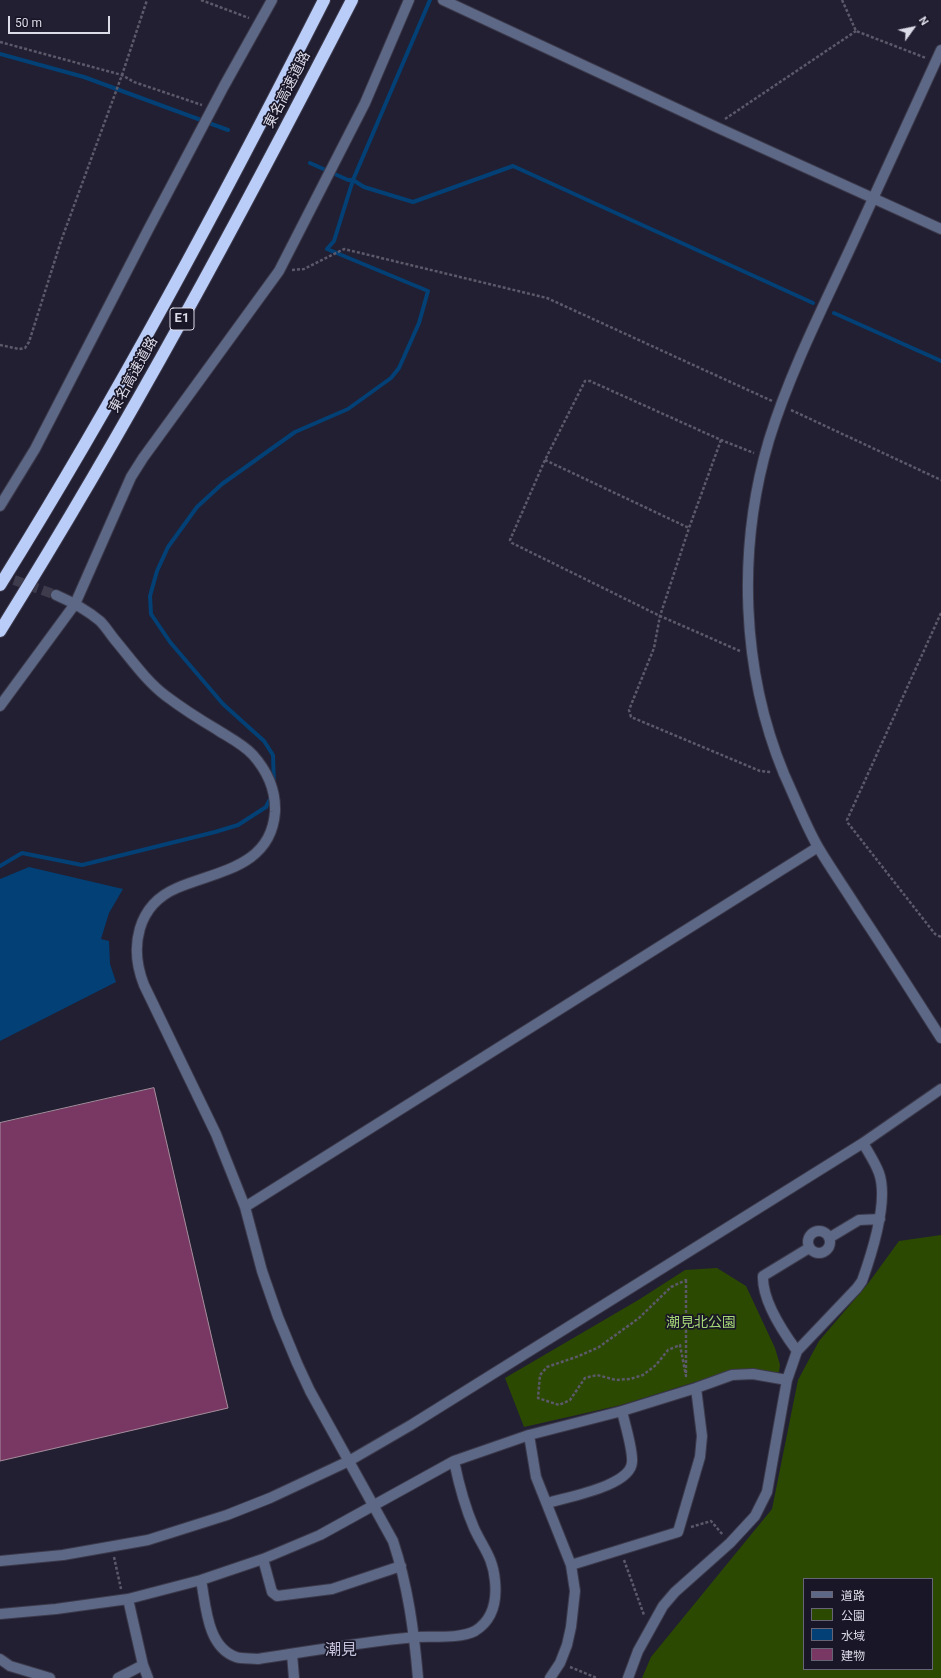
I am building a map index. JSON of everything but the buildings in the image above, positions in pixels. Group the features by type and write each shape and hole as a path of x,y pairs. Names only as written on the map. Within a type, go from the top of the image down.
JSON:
{"highway":[{"name":"東名高速道路","path":"0,585 123,378 242,163 324,0"},
{"name":"東名高速道路","path":"0,631 43,562 135,405 265,168 352,0"}],"street":[{"path":"0,506 35,449 148,230 272,0"},
{"path":"0,706 75,604 131,477 143,458 279,271 365,103 409,0"},
{"path":"443,0 714,126 941,229"},
{"path":"941,50 805,345 781,405 764,457 756,502 750,546 748,604 752,656 761,704 770,736 784,773 818,847 941,1038"},
{"path":"56,595 75,604 101,622 154,687 180,706 240,744 253,755 272,783 275,795 274,825 256,854 228,871 176,889 160,899 148,912 139,927 136,957 138,971 216,1134 245,1207 262,1271 278,1317 310,1391 393,1541 401,1566 415,1637 418,1678"},
{"path":"245,1207 818,847"},
{"path":"0,1561 63,1555 148,1540 227,1515 270,1498 349,1462 411,1425 863,1142 941,1089"},
{"path":"628,1678 638,1651 663,1606 675,1592 730,1543 755,1516 767,1492 787,1380 797,1351 862,1281 882,1212 882,1187 879,1172 863,1142"},
{"path":"829,1238 859,1220 880,1218"},
{"path":"817,1231 824,1233 829,1238 830,1245 826,1251 822,1253 815,1253 809,1248 808,1241 814,1232 817,1231"},
{"path":"797,1351 781,1328 772,1310 763,1276 809,1248"},
{"path":"0,1614 56,1609 128,1599 201,1580 263,1559 320,1535 454,1461 529,1435 622,1411 732,1375 753,1374 787,1380"},
{"path":"570,1565 678,1532 700,1457 702,1436 696,1388"},
{"path":"548,1503 607,1485 617,1481 629,1472 632,1463 622,1411"},
{"path":"529,1435 536,1477 548,1503 570,1565 575,1591 571,1627 560,1663 550,1678"},
{"path":"201,1580 211,1630 217,1642 225,1650 236,1657 258,1659 415,1637 464,1635 474,1631 490,1617 496,1601 495,1580 491,1557 475,1529 462,1497 454,1461"},
{"path":"263,1559 272,1592 276,1596 332,1589 401,1566"},
{"path":"128,1599 143,1665 148,1678"},
{"path":"292,1654 294,1678"},
{"path":"0,1659 10,1666 50,1678"},
{"path":"118,1678 143,1665"}],"path":[{"path":"0,345 19,349 25,348 30,342 61,241 122,75 146,0"},
{"path":"201,0 250,18 259,23"},
{"path":"842,0 856,31 935,62"},
{"path":"714,126 856,31"},
{"path":"0,42 122,75 134,82 202,105 211,111"},
{"path":"279,271 304,269 344,249 548,298 941,480"},
{"path":"752,656 660,616 512,543 510,540 545,460 585,381 590,381 721,440 764,457"},
{"path":"721,440 689,528 660,616 654,648 629,710 631,717 760,771 784,773"},
{"path":"545,460 689,528"},
{"path":"941,614 847,820 935,934 941,937"},
{"path":"686,1280 686,1376 680,1345 668,1350 656,1365 643,1375 630,1379 616,1380 597,1375 585,1378 570,1400 559,1405 538,1398 540,1375 547,1367 579,1356 599,1347 639,1318 671,1287 686,1280"},
{"path":"678,1532 711,1521 730,1543"},
{"path":"111,1547 121,1589 128,1599"},
{"path":"620,1550 650,1628"},
{"path":"560,1663 598,1678"}],"green space":[{"path":"941,1235 941,1678 642,1678 651,1657 772,1509 798,1380 819,1341 867,1285 899,1241"},
{"name":"潮見北公園","path":"717,1268 746,1286 775,1348 780,1365 779,1372 727,1372 621,1405 524,1427 505,1378 640,1299 685,1270"}],"water":[{"path":"29,867 123,889 109,913 101,939 109,941 110,964 116,982 0,1041 0,879"}],"waterway":[{"path":"274,785 273,755 264,741 223,704 170,642 151,614 150,596 157,571 168,547 197,507 222,484 295,432 348,409 391,378 399,368 419,323 428,291 327,249 334,241 353,180 430,0"},
{"path":"0,54 84,77 228,130"},
{"path":"310,163 348,180 353,180 364,187 413,202 513,166 813,303"},
{"path":"834,313 941,361"},
{"path":"0,866 22,853 82,865 215,832 238,825 266,807 272,795"}],"tunnel":[{"path":"0,575 56,595"}],"district":[{"name":"潮見","path":"341,1651"}]}
